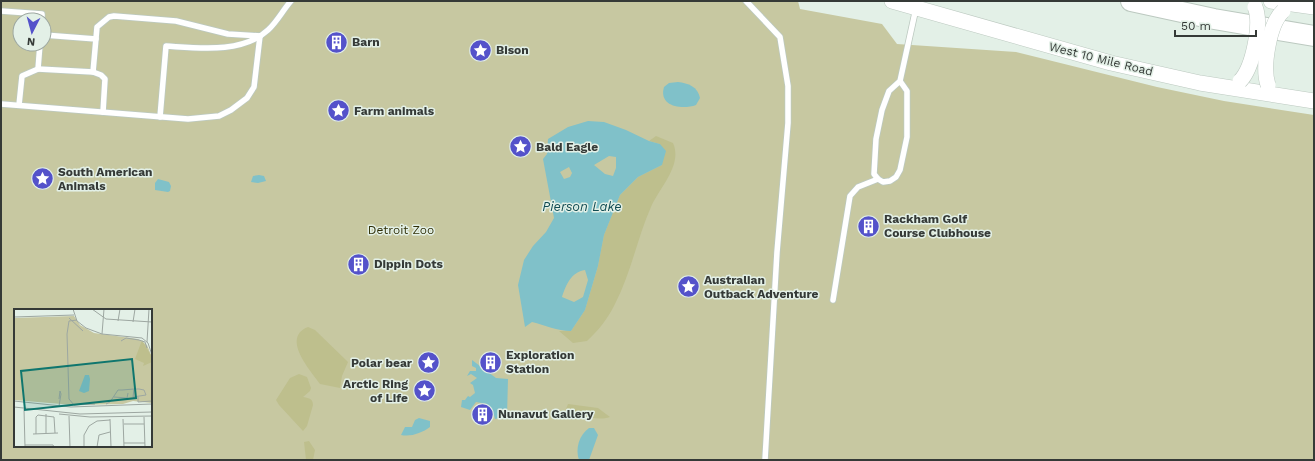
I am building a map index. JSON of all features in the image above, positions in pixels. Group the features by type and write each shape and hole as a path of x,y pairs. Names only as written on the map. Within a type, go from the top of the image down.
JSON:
{"highway":[{"path":"1131,1 1208,18 1314,36"}],"main road":[{"name":"West 10 Mile Road","path":"892,1 1111,63 1224,87 1271,90 1314,101"},
{"path":"1271,1 1314,7"},
{"path":"1224,87 1240,81 1250,66 1258,23 1253,4"},
{"path":"1271,90 1265,70 1272,27 1276,19 1283,11 1298,5"}],"lane":[{"path":"160,117 166,46 224,47 240,44 260,36 269,30 291,1"},
{"path":"746,1 780,37 788,86 788,123 777,252 765,460"},
{"path":"900,81 907,91 908,124 900,170 896,177 890,181 883,182 878,180 874,174 876,139 882,110 889,91 900,81 916,8"},
{"path":"1,11 15,12"},
{"path":"93,72 97,27 109,17 114,16 176,21 228,34 260,36"},
{"path":"52,36 96,39"},
{"path":"1,104 160,117 194,119 214,117 231,110 247,98 256,80 260,36"},
{"path":"38,69 39,52"},
{"path":"19,106 22,76 38,69 93,72 105,79 103,112"},
{"path":"833,300 850,196 858,187 878,180"}],"green space":[{"name":"Detroit Zoo","path":"1,1 798,1 800,9 882,24 897,44 1016,52 1157,87 1224,101 1314,115 1314,460 1,460"},
{"path":"656,136 673,143 675,160 673,168 651,207 621,292 612,309 599,328 587,341 573,343 559,331 571,331 585,310 598,266 604,235 620,195 638,177 662,165 660,144 649,141"},
{"path":"308,327 315,330 348,362 342,376 340,388 320,384 300,355 297,347 297,339 300,332"},
{"path":"299,374 307,377 311,388 310,391 303,397 308,398 313,403 307,426 303,431 276,400 290,378"},
{"path":"568,404 598,408 610,417 599,419 582,415 566,409"},
{"path":"309,441 315,450 313,460 306,460 304,442"}],"water":[{"path":"669,83 685,83 695,88 700,98 696,105 679,107 668,103 663,94 664,87"},
{"name":"Pierson Lake","path":"588,121 604,122 649,141 660,144 666,151 662,165 638,177 620,195 604,235 598,266 585,310 571,331 556,329 532,322 525,327 518,285 524,260 533,246 546,232 554,218 543,159 547,154 548,139 568,127","holes":["609,156 616,157 616,168 613,176 605,174 594,165","569,167 572,173 570,177 564,179 560,172","585,270 588,280 583,297 574,302 562,297 570,280 580,271"]},
{"path":"253,176 264,176 266,181 258,183 251,182"},
{"path":"158,179 169,182 171,186 170,191 155,190 155,183"},
{"path":"472,360 496,378 508,379 507,416 495,419 494,415 487,410 487,404 476,402 470,410 461,407 462,400 465,400 468,396 470,397 475,393 473,385 470,383 477,378 471,374 467,376 470,371 476,371 476,368 472,366"},
{"path":"419,418 430,421 430,427 416,434 401,435 405,427 412,427 415,420"},
{"path":"589,428 594,428 598,435 589,460 579,460 577,451 580,438"}],"place":[{"name":"Barn","path":"336,42"},
{"name":"Bison","path":"480,50"},
{"name":"Farm animals","path":"338,111"},
{"name":"Bald Eagle","path":"521,147"},
{"name":"South American Animals","path":"43,179"},
{"name":"Rackham Golf Course Clubhouse","path":"869,226"},
{"name":"Dippin Dots","path":"359,264"},
{"name":"Australian Outback Adventure","path":"689,287"},
{"name":"Exploration Station","path":"491,362"},
{"name":"Polar bear","path":"428,363"},
{"name":"Arctic Ring of Life","path":"424,391"},
{"name":"Nunavut Gallery","path":"482,414"}]}
